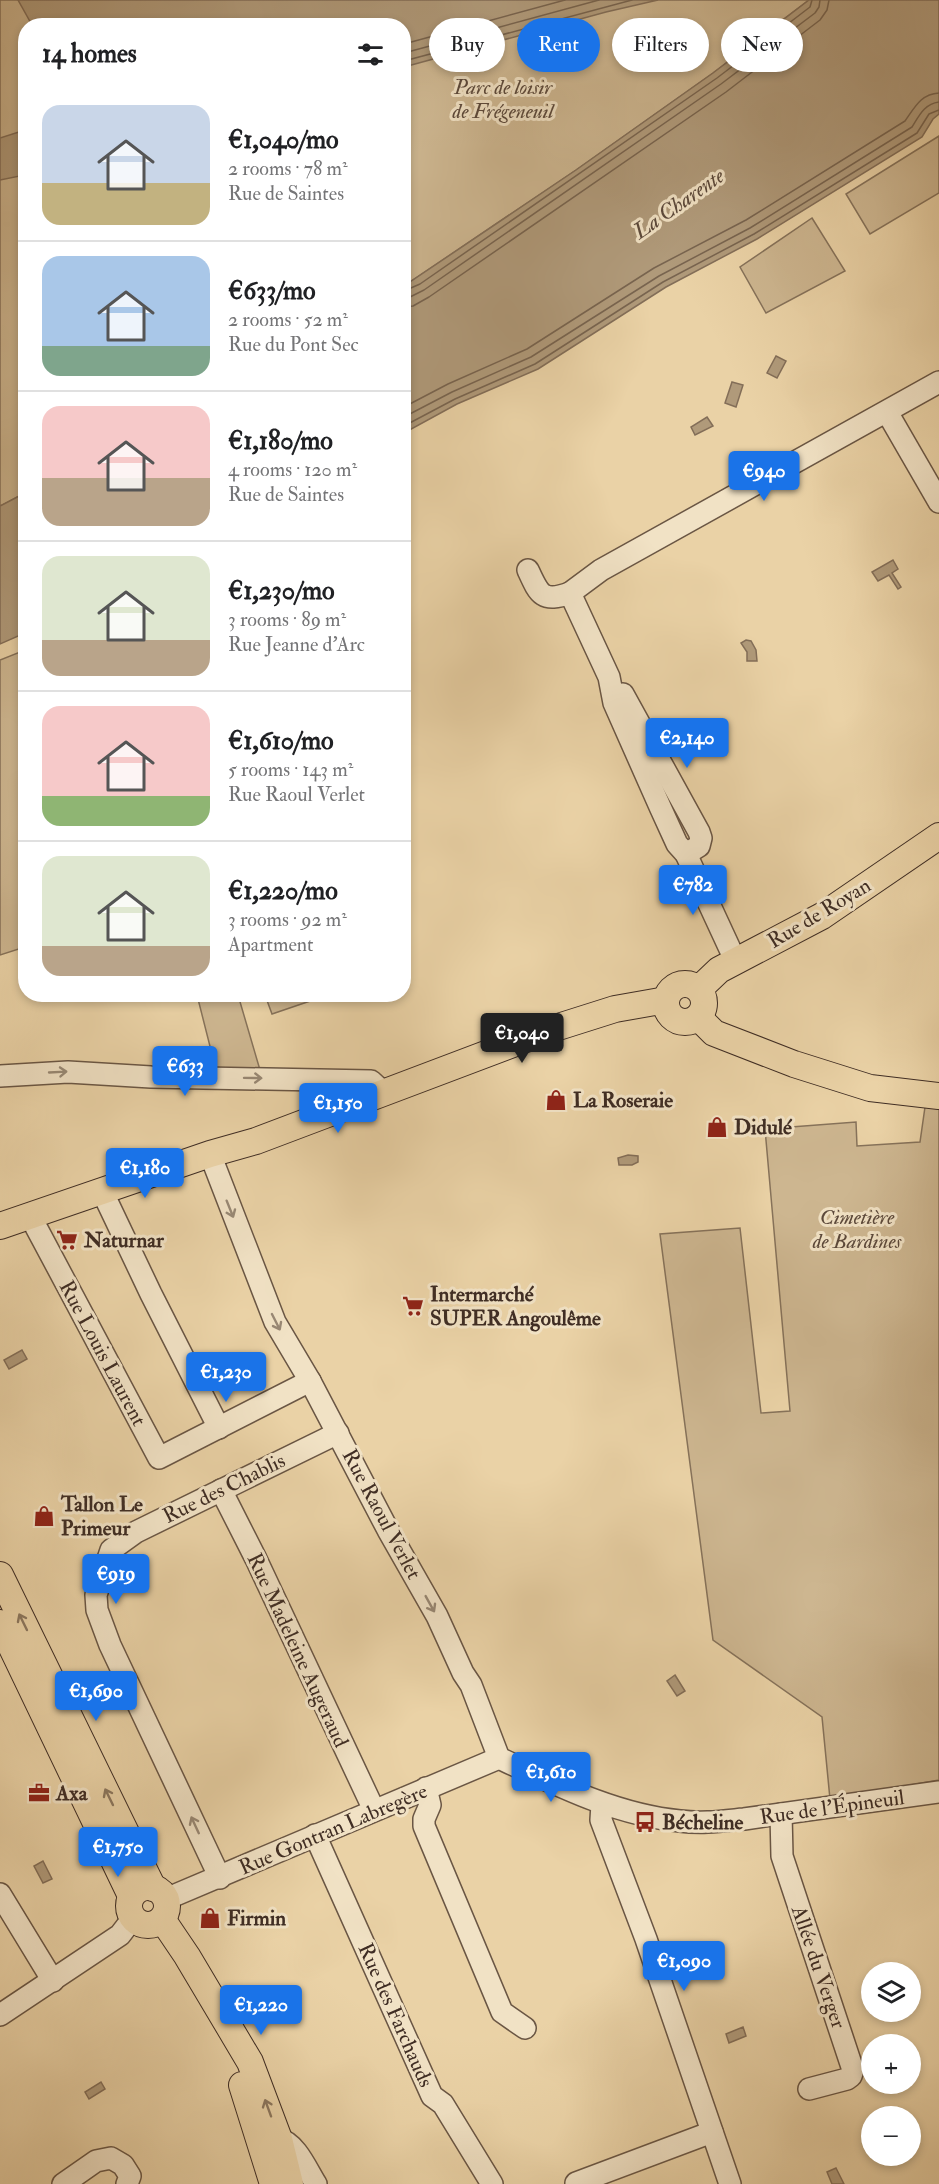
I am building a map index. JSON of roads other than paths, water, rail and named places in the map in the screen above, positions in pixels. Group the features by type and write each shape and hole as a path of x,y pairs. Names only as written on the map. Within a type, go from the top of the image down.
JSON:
{"main road":[{"name":"Rue de Royan","path":"699,989 720,970 822,915 939,836"},
{"path":"688,983 699,989 704,1000 702,1012 698,1017 687,1022 676,1020 668,1012 666,1000 671,989 676,985 688,983"},
{"path":"0,1226 210,1154 256,1141 555,1028 615,1009 666,1000"},
{"path":"698,1017 714,1033 794,1064 870,1089 939,1096"},
{"path":"0,1575 149,1908 187,1956 250,2062 279,2139 290,2184"},
{"path":"0,1623 149,1908 233,2062 273,2184"}],"street":[{"path":"528,570 537,590 542,595 553,598 570,593 601,570 939,382"},
{"path":"887,412 939,502"},
{"path":"570,593 609,678 614,703 676,844 686,854 736,962"},
{"path":"0,1076 68,1072 152,1077 371,1081 384,1094"},
{"name":"Rue Raoul Verlet","path":"210,1154 275,1322 310,1381 388,1530 437,1616 463,1673 471,1685 499,1758"},
{"path":"102,1191 219,1428 310,1381"},
{"name":"Rue Louis Laurent","path":"32,1214 36,1227 159,1458 219,1428"},
{"name":"Rue des Chablis","path":"220,1878 110,1645 97,1610 96,1595 111,1550 136,1532 338,1433"},
{"name":"Rue Madeleine Augeraud","path":"221,1490 256,1559 374,1810"},
{"path":"499,1758 610,1806 601,1820 646,1939 730,2184"},
{"name":"Rue Gontran Labregère","path":"0,2015 120,1935 149,1908 499,1758"},
{"path":"426,1788 430,1805 424,1819 424,1826 502,2012 525,2028"},
{"name":"Rue de l'Épineuil","path":"610,1806 681,1822 715,1822 939,1792"},
{"name":"Allée du Verger","path":"780,1814 782,1856 852,2066 852,2074 847,2079 809,2089"},
{"name":"Rue des Farchauds","path":"315,1835 432,2096 443,2104 492,2184"},
{"path":"0,1894 53,1981"},
{"path":"576,2183 712,2132"},
{"path":"279,2139 285,2140 297,2153 316,2184"},
{"path":"63,2184 96,2161 111,2158 123,2165 130,2176 127,2184"}],"water":[{"path":"18,0 658,0 584,18 517,18 517,36 505,40 505,18 429,18 429,60 411,65 411,18 28,18"},
{"name":"La Charente","path":"809,0 939,0 939,114 933,119 922,137 757,239 666,287 538,369 457,404 411,429 411,281 576,170 721,67 721,72 803,72 803,18 785,18"},
{"path":"18,132 18,176 0,180 0,138"},
{"path":"776,356 786,361 777,378 767,373"},
{"path":"732,382 743,385 736,407 725,403"},
{"path":"707,417 713,426 695,435 691,427"},
{"path":"18,497 18,636 0,644 0,506"},
{"path":"893,560 898,569 892,573 901,587 898,589 889,575 878,581 872,572"},
{"path":"746,640 751,641 756,650 757,661 747,661 747,652 741,643"},
{"path":"628,1155 638,1156 638,1162 632,1165 619,1165 618,1158"},
{"path":"22,1350 27,1359 9,1369 4,1360"},
{"path":"675,1675 685,1691 677,1696 667,1681"},
{"path":"43,1861 52,1879 43,1883 34,1866"},
{"path":"743,2027 746,2036 729,2043 726,2034"},
{"path":"101,2082 105,2089 89,2099 85,2092"},
{"path":"836,2168 844,2184 832,2184 827,2172"}],"place":[{"name":"La Roseraie","path":"556,1100"},
{"name":"Didulé","path":"717,1127"},
{"name":"Naturnar","path":"67,1240"},
{"name":"Intermarché SUPER Angoulême","path":"413,1306"},
{"name":"Tallon Le Primeur","path":"44,1516"},
{"name":"Axa","path":"39,1793"},
{"name":"Bécheline","path":"645,1822"},
{"name":"Firmin","path":"210,1918"}],"park label":[{"name":"Parc de loisir de Frégeneuil","path":"503,99"},
{"name":"Cimetière de Bardines","path":"857,1229"}]}
